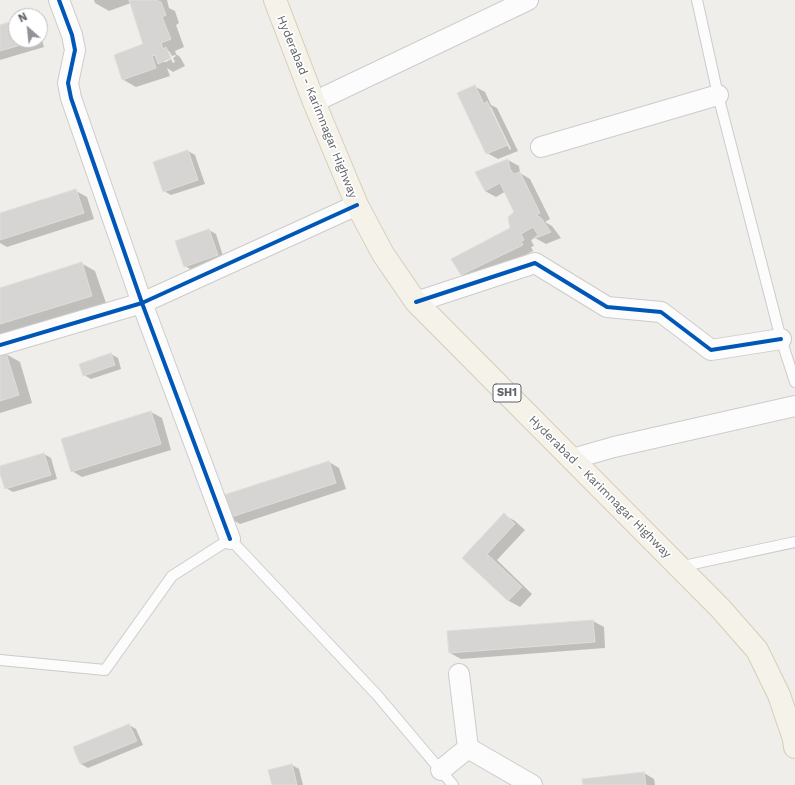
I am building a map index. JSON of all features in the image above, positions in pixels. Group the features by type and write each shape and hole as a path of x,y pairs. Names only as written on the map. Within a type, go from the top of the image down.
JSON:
{"main road":[{"name":"Hyderabad - Karimnagar Highway","path":"275,0 314,102 357,206 383,254 416,302 721,609 758,650 779,695 794,739 795,747"}],"street":[{"path":"59,0 72,35 75,50 68,83 70,98 142,303 230,539"},
{"path":"314,102 528,0"},
{"path":"542,147 718,95"},
{"path":"0,345 142,303 357,206"},
{"path":"416,302 535,263 607,307 661,312 711,350 781,339"},
{"path":"572,459 614,447 795,406"},
{"path":"447,777 468,748 459,674"},
{"path":"468,748 532,785"}],"lane":[{"path":"698,0 718,95 781,339 795,382"},
{"path":"0,660 105,670 172,576 230,539 377,694 447,777"},
{"path":"679,567 795,542"}],"building":[{"path":"129,0 156,0 161,2 166,15 162,17 171,39 161,43 163,49 166,47 171,58 158,64 155,55 152,56 156,68 122,80 114,55 143,44"},
{"path":"8,22 8,48 10,48 0,51 0,25"},
{"path":"475,85 484,104 487,101 508,145 486,154 457,93"},
{"path":"188,150 198,180 163,192 153,162"},
{"path":"508,159 510,169 514,174 520,172 540,213 536,215 541,218 551,232 533,239 538,235 533,227 521,234 524,240 521,241 523,245 461,275 451,259 510,228 508,217 514,212 500,183 485,191 475,172"},
{"path":"76,189 84,213 0,240 0,213"},
{"path":"209,229 218,255 184,267 175,241"},
{"path":"82,262 92,296 0,324 0,288"},
{"path":"6,353 19,395 0,401 0,354"},
{"path":"111,353 115,365 83,376 79,364"},
{"path":"151,411 161,444 71,472 61,439"},
{"path":"44,453 51,475 5,489 0,474 0,466"},
{"path":"329,461 336,483 228,518 221,496"},
{"path":"504,513 515,524 487,554 522,587 508,601 462,558"},
{"path":"593,620 595,642 449,653 447,631"},
{"path":"129,724 137,741 80,764 73,747"},
{"path":"292,764 297,785 272,785 268,770"},
{"path":"644,772 646,785 583,785 582,779"}],"cycle path":[{"path":"59,0 72,35 75,50 68,83 71,98 142,303 230,539"},
{"path":"0,345 142,303 357,205"},
{"path":"416,302 535,263 607,307 661,312 711,350 781,339"}]}
